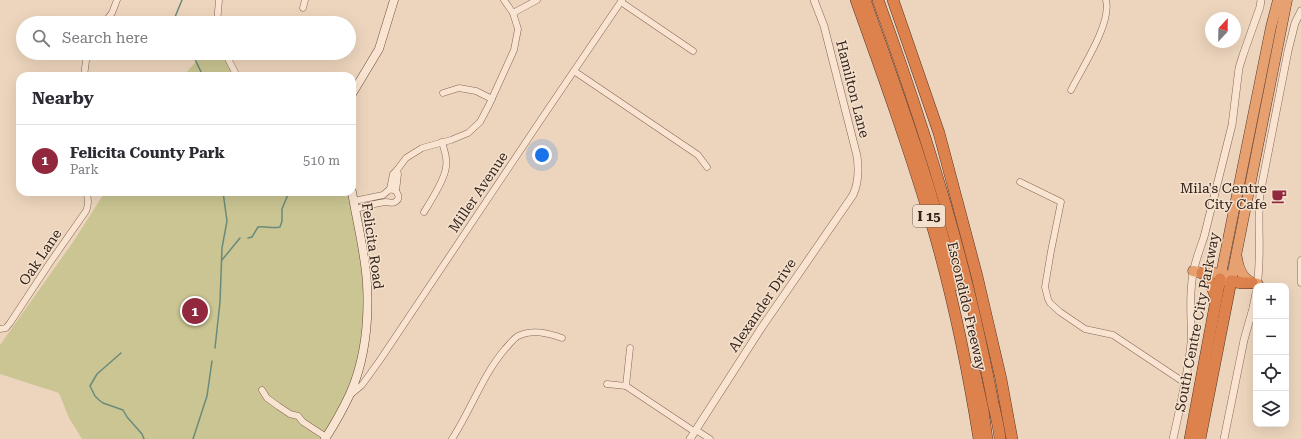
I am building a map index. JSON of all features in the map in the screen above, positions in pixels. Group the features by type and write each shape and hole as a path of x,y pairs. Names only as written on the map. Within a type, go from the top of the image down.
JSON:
{"highway":[{"name":"Escondido Freeway","path":"856,0 910,155 935,236 967,368 979,439"},
{"path":"865,0 913,137 946,247 977,382 987,439"},
{"path":"878,0 933,159 954,231 970,291 1000,439"},
{"name":"Escondido Freeway","path":"893,0 939,133 977,276 1001,379 1012,439"},
{"name":"South Centre City Parkway","path":"1200,439 1226,278 1271,27 1278,0"},
{"name":"South Centre City Parkway","path":"1190,439 1216,298 1237,251 1287,0"},
{"path":"1237,251 1237,260 1240,271 1246,280 1253,285"},
{"path":"1201,274 1226,278 1253,286"},
{"path":"1201,274 1216,298"}],"main road":[{"path":"356,87 379,49 394,0"},
{"name":"Felicita Road","path":"326,438 350,395 364,344 367,302 365,268 353,196"}],"street":[{"path":"110,16 117,0"},
{"path":"218,16 219,0"},
{"path":"303,8 305,0"},
{"path":"354,205 383,195 390,189 393,174 406,158 422,148 468,133 480,122 514,50 518,29 513,13 504,0"},
{"path":"513,13 537,0"},
{"name":"Hamilton Lane","path":"814,0 824,26 856,156 858,174 856,186"},
{"path":"1071,90 1103,29 1106,14 1106,0"},
{"name":"South Centre City Parkway","path":"1173,439 1184,393 1191,342 1191,296 1201,274 1198,254 1204,237 1232,125 1239,68 1258,14 1261,0"},
{"path":"621,1 693,51"},
{"name":"Miller Avenue","path":"350,395 362,385 380,360 621,1"},
{"path":"1257,283 1260,263 1258,211 1260,194 1288,50 1295,23 1301,11"},
{"path":"85,72 86,60"},
{"path":"228,60 234,72"},
{"path":"574,71 698,155 707,167"},
{"path":"443,93 459,88 476,91 492,98"},
{"path":"424,212 430,204 446,167 446,154 442,142"},
{"path":"354,205 386,202 392,203 397,201 399,198 396,191 397,170"},
{"path":"1020,182 1061,202 1045,287 1050,303 1060,312 1085,329 1113,335 1185,383"},
{"name":"Alexander Drive","path":"690,439 762,327 853,195 856,186"},
{"path":"390,189 396,191"},
{"name":"Oak Lane","path":"0,329 6,328 10,323 86,212 88,206 87,196"},
{"path":"1301,260 1301,283"},
{"path":"1224,439 1244,340 1253,308"},
{"path":"452,439 485,378 501,354 513,340 518,336 532,332 546,333 562,338"},
{"path":"626,386 630,348"},
{"path":"607,384 626,386 695,431 710,439"},
{"path":"262,390 267,398 290,414 298,416 303,422 326,438"}],"shaded area":[{"path":"198,60 229,60 235,72 187,72"},
{"path":"102,196 353,196 367,282 358,369 325,439 82,439 69,418 59,393 0,374 0,345 73,242"}],"waterway":[{"path":"175,16 182,0"},
{"path":"195,60 201,72"},
{"path":"215,348 220,302 222,248 227,221 224,196"},
{"path":"248,238 252,237 258,227 280,227 282,221 282,209 287,196"},
{"path":"222,260 240,238"},
{"path":"121,353 97,374 90,386 95,396 103,403 123,410 127,417 142,434 144,439"},
{"path":"193,439 207,396 212,361"}],"place":[{"name":"Mila's Centre City Cafe","path":"1279,196"},
{"name":"Felicita County Park","path":"195,311"}]}
